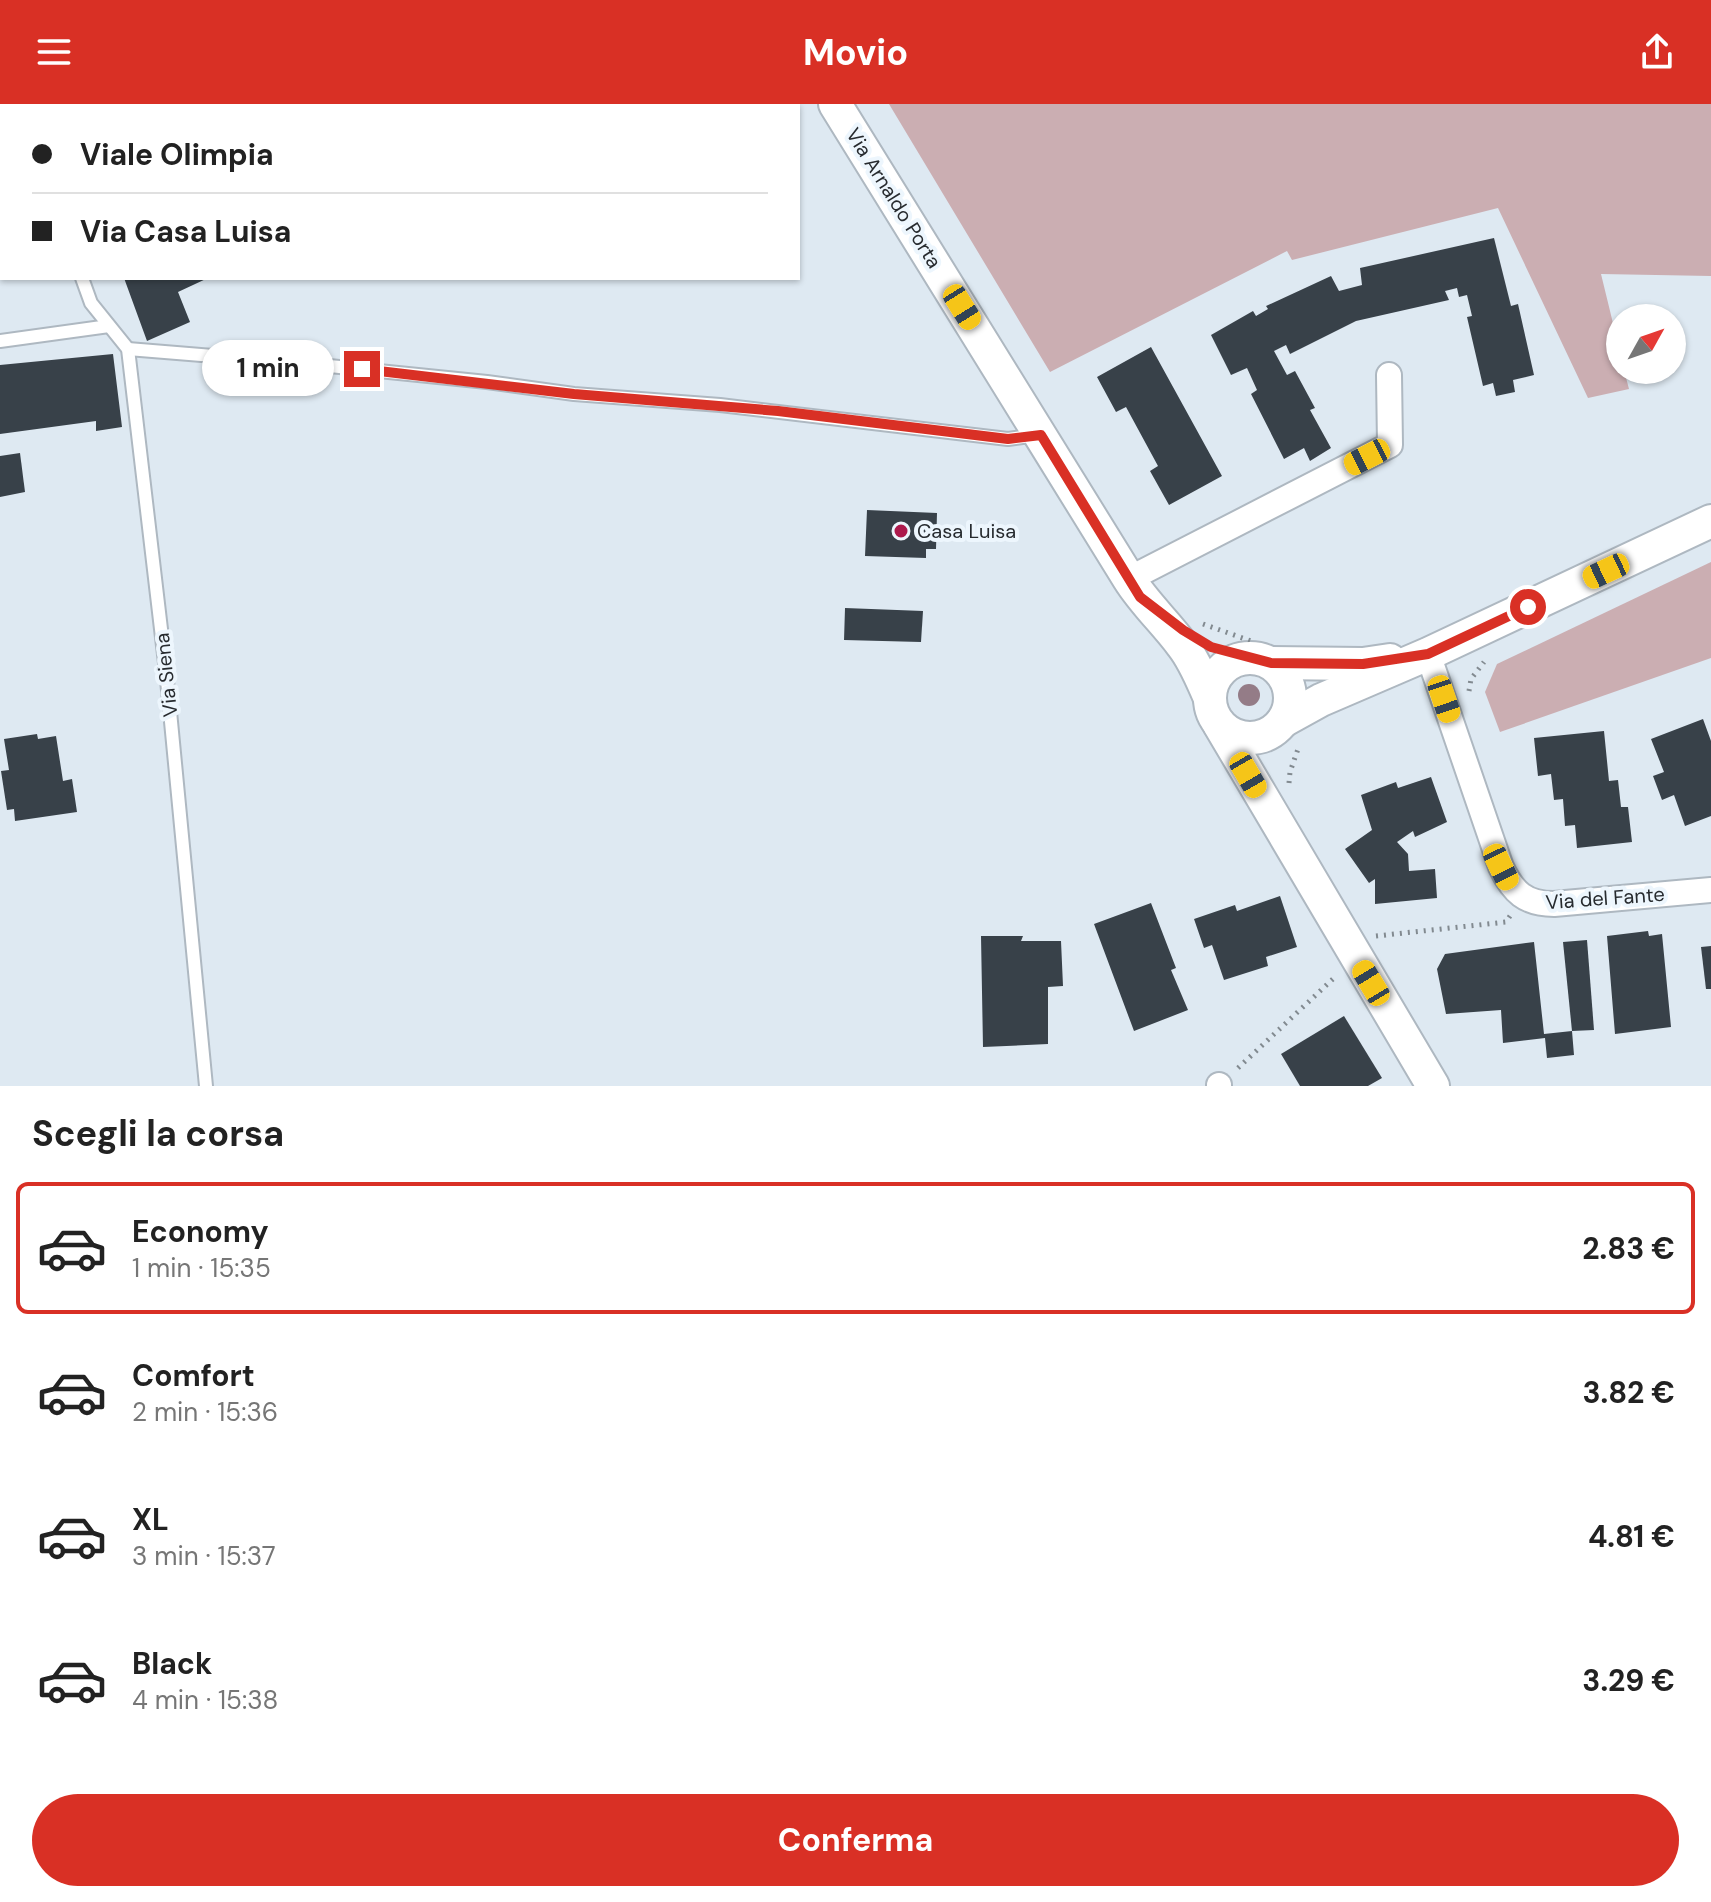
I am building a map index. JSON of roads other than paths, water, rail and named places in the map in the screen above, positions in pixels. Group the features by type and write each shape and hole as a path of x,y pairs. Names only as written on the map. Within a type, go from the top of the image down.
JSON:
{"main road":[{"name":"Via Arnaldo Porta","path":"835,104 1135,588 1196,666 1214,710 1278,826 1362,947 1433,1086"},
{"path":"1259,654 1225,665 1217,673 1214,710 1239,737 1263,736 1321,700 1428,654 1711,521"},
{"path":"1135,588 1183,630 1211,647 1363,664 1428,654"},
{"path":"1259,654 1288,683 1290,696 1278,726"},
{"name":"Via Arnaldo Porta","path":"1278,726 1261,751 1264,779 1278,826"}],"street":[{"path":"1135,588 1390,445 1389,375"},
{"name":"Via del Fante","path":"1428,654 1501,867 1510,885 1522,898 1538,904 1554,904 1711,890"}],"lane":[{"path":"83,280 91,303 128,349 300,363 574,394 720,405 1008,439 1041,435"},
{"path":"0,341 109,326"},
{"name":"Via Siena","path":"128,349 167,680 206,1086"}],"place":[{"name":"Casa Luisa","path":"901,531"}]}
